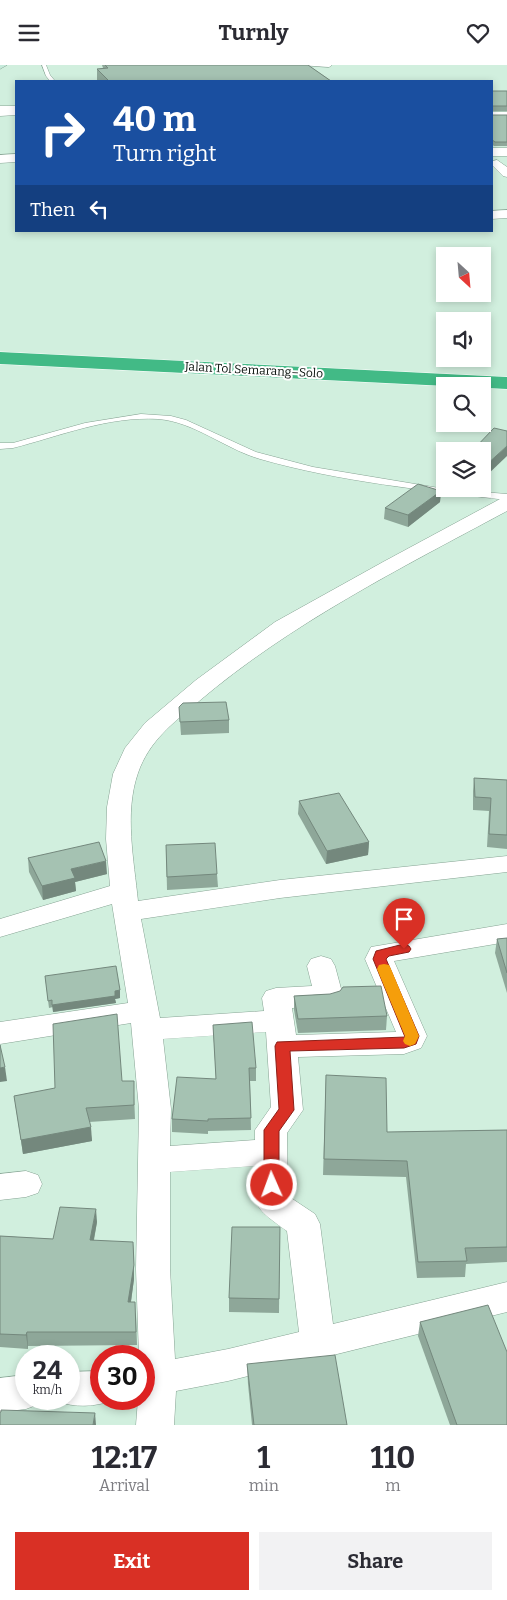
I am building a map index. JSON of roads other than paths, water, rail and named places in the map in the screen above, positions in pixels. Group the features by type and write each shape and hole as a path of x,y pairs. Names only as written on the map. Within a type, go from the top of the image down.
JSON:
{"highway":[{"name":"Jalan Tol Semarang–Solo","path":"0,359 507,383"},
{"name":"Jalan Tol Semarang–Solo","path":"0,370 436,392"},
{"path":"491,394 507,395"}],"street":[{"path":"0,113 15,112"},
{"path":"493,115 507,115"},
{"path":"493,152 507,152"},
{"path":"0,159 15,158"},
{"path":"497,164 507,173"},
{"path":"493,215 507,214"},
{"path":"152,1345 155,1109 145,1020 125,902 119,807 125,774 137,748 153,728 204,685 283,627 390,566 507,503"},
{"path":"0,928 125,902 280,889 507,864"},
{"path":"0,1033 145,1020 404,1043 411,1041 412,1036 380,959 381,954 387,951 507,933"},
{"path":"318,1342 303,1224 272,1202 271,1130 287,1110 281,1033 276,999 329,996 321,966"},
{"path":"154,1161 271,1151"},
{"path":"155,1379 228,1365 507,1297"},
{"path":"0,1395 15,1393"},
{"path":"154,1410 155,1425"}],"lane":[{"path":"44,65 48,77 52,80"},
{"path":"301,65 329,66"},
{"path":"0,107 15,108"},
{"path":"0,446 13,445 120,418 160,417 184,422 253,454 297,466 355,477 507,497"}]}
